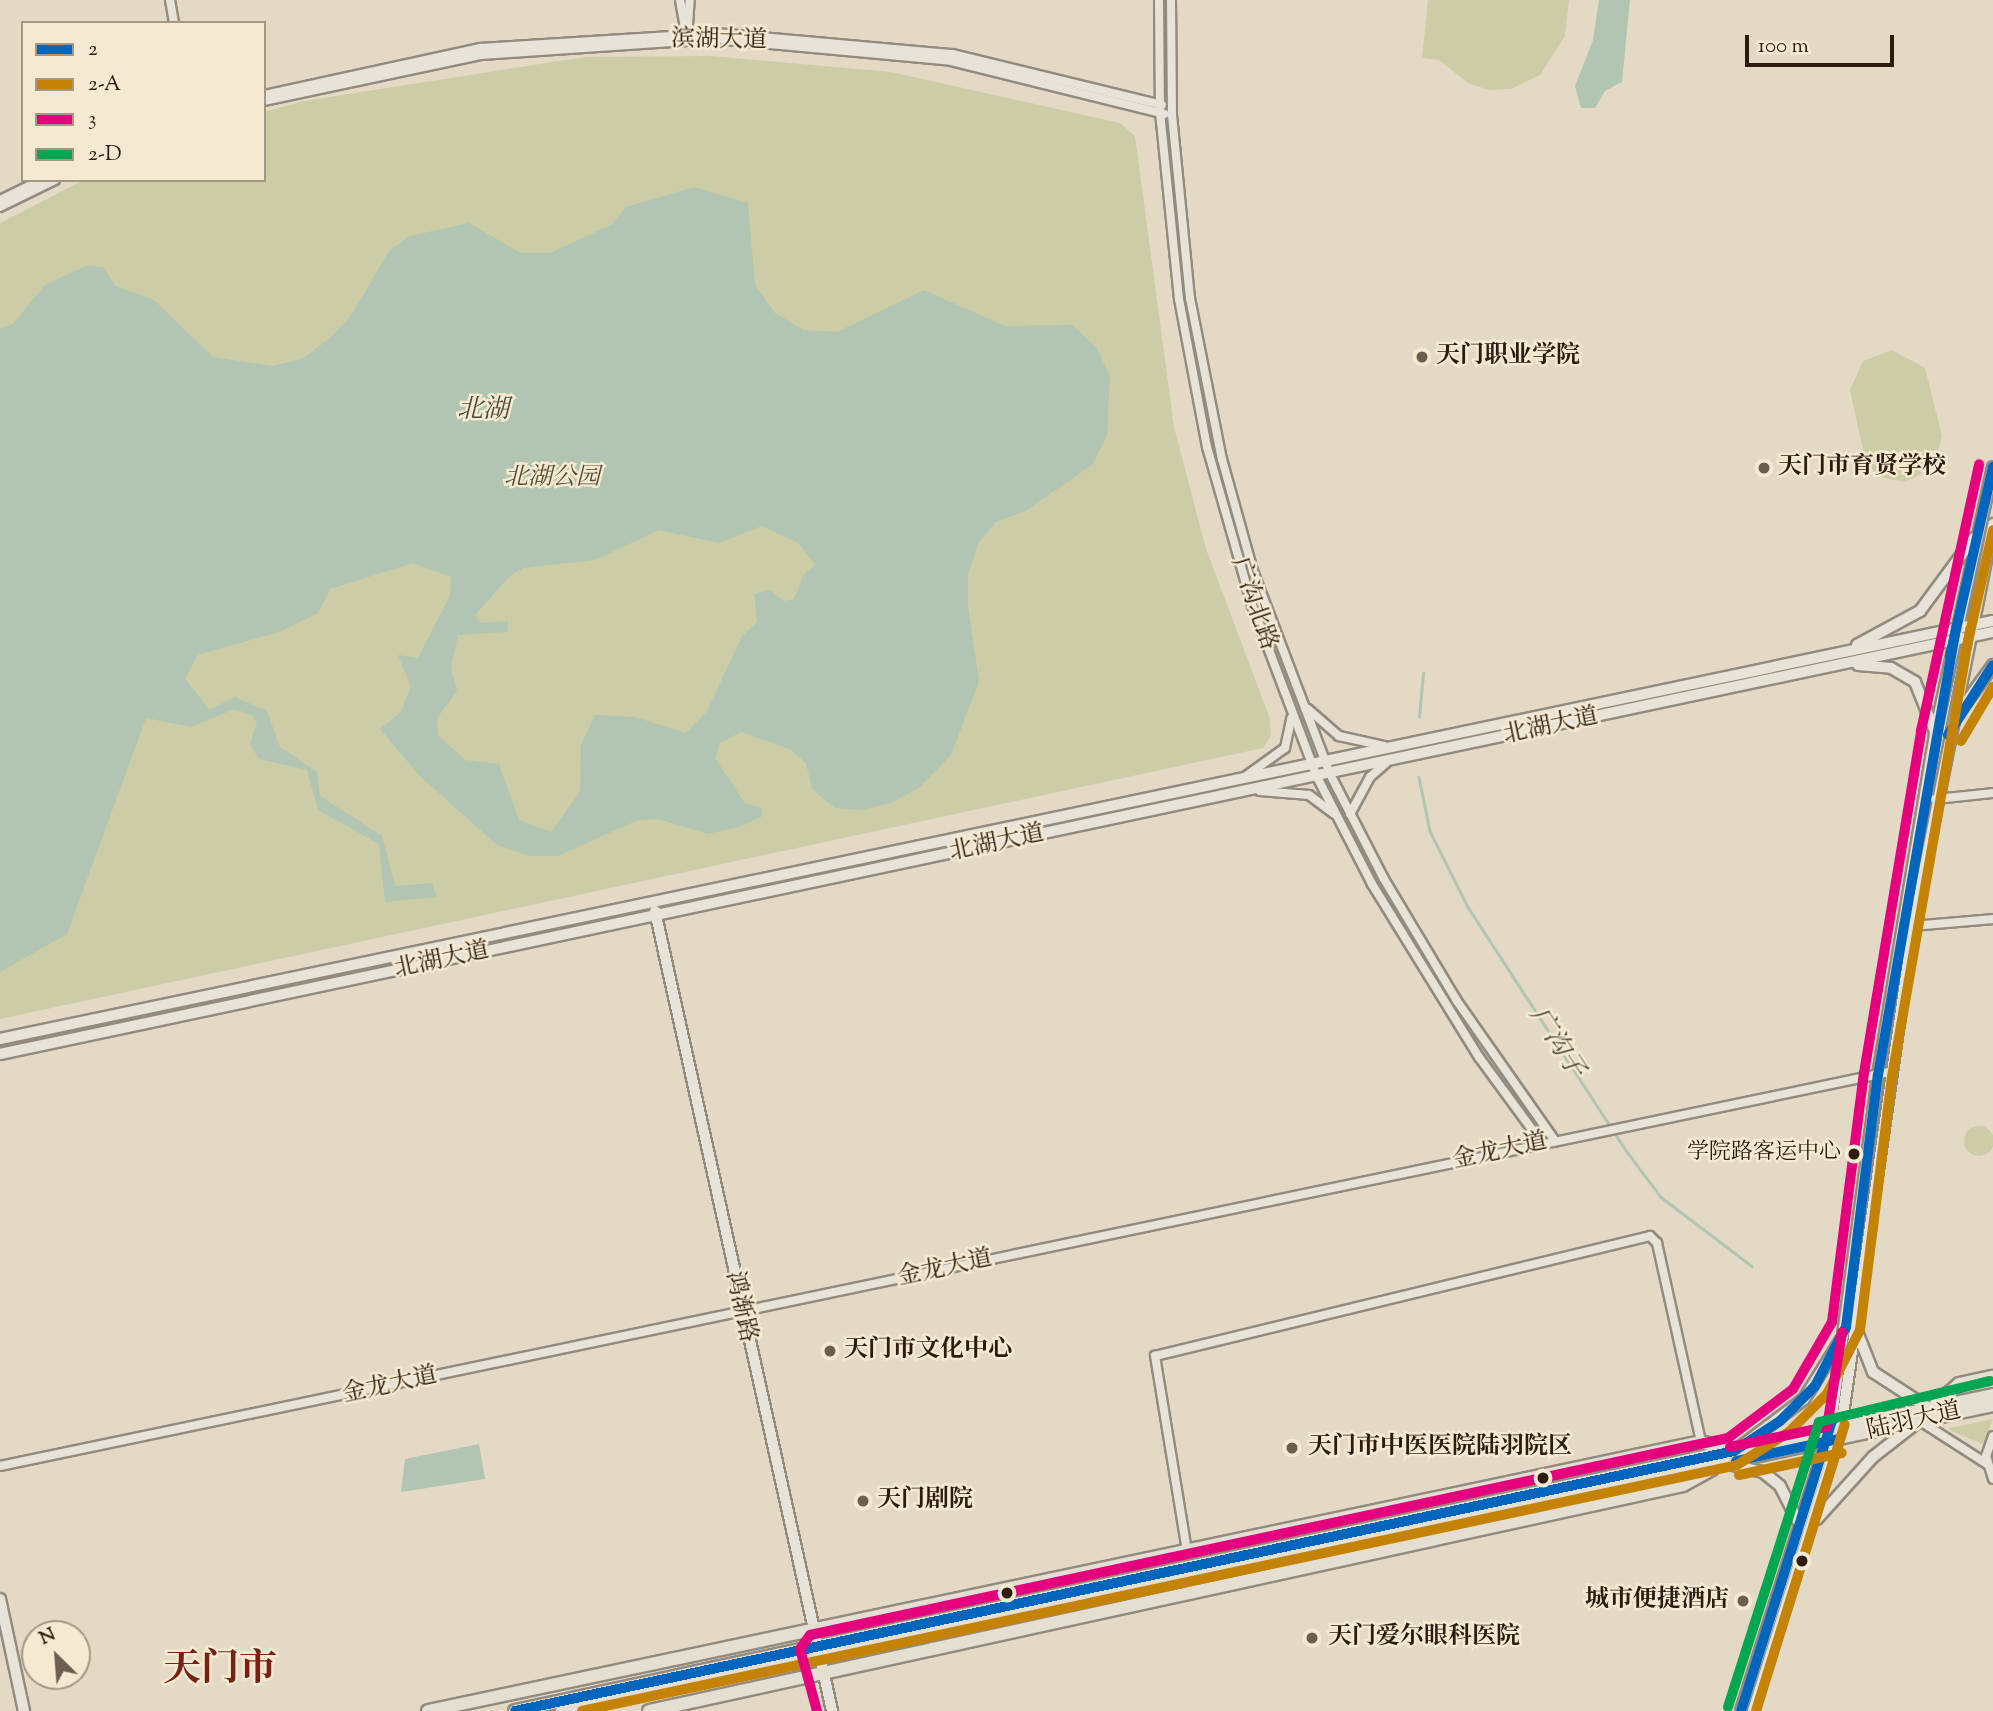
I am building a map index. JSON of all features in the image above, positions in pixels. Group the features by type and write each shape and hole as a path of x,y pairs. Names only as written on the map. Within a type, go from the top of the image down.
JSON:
{"main road":[{"path":"428,1711 1701,1442 1734,1451 1804,1399 1851,1328 1878,1075 1935,733 1993,467"},
{"path":"1753,1711 1834,1435 1935,799 1992,531"},
{"path":"1842,652 1920,611 1978,533"},
{"name":"北湖大道","path":"0,1054 1953,641 1993,621"},
{"name":"北湖大道","path":"0,1039 1956,628 1970,632 1993,632"},
{"path":"1948,734 1993,664"},
{"path":"1841,665 1891,668 1915,682 1935,733"},
{"name":"鸿渐路","path":"653,902 810,1632 832,1711"},
{"path":"1851,1328 1873,1372 1930,1409 1959,1384 1993,1377"},
{"name":"陆羽大道","path":"515,1711 815,1653 1721,1463 1930,1409 1991,1404"},
{"name":"陆羽大道","path":"562,1711 1734,1451 1920,1420 1991,1404"},
{"path":"1741,1711 1806,1526 1872,1457 1920,1420"},
{"path":"649,1711 1684,1485 1721,1463 1763,1472 1787,1495 1806,1526"},
{"path":"0,1599 24,1711"},
{"path":"755,1643 815,1653"},
{"path":"780,1683 815,1653"}],"street":[{"path":"170,0 174,21"},
{"path":"680,0 687,35"},
{"path":"687,35 690,0"},
{"name":"广沟北路","path":"1159,0 1160,108 1172,244 1197,406 1236,556 1317,776 1419,964 1542,1143"},
{"name":"广沟北路","path":"1171,0 1172,111 1190,298 1214,424 1253,570 1325,760 1350,814 1457,1001 1555,1140"},
{"name":"滨湖大道","path":"266,101 481,55 687,35"},
{"name":"滨湖大道","path":"266,95 480,48 687,35 926,50 1172,111"},
{"path":"0,200 37,182"},
{"path":"0,207 51,182"},
{"path":"1302,702 1339,736 1387,747"},
{"path":"1244,777 1285,748 1290,706"},
{"path":"1350,814 1370,777 1390,761"},
{"path":"1250,791 1309,795 1339,817"},
{"path":"1935,799 1993,793"},
{"path":"1913,926 1993,919"},
{"name":"金龙大道","path":"0,1466 1890,1072"},
{"path":"1187,1551 1155,1356 1650,1236 1657,1243 1701,1442"},
{"path":"1920,1420 1987,1464"},
{"path":"1993,1436 1987,1464 1993,1479"}],"green space":[{"path":"1428,0 1569,0 1565,36 1540,75 1511,89 1489,90 1468,83 1439,60 1422,58"},
{"name":"北湖公园","path":"712,56 891,72 1120,123 1135,136 1174,427 1206,549 1270,719 1271,736 1263,748 0,1019 0,223 80,182 266,182 266,111 304,101 585,57"},
{"path":"1892,350 1925,368 1942,436 1934,467 1905,482 1880,477 1866,463 1850,390 1863,361"},
{"path":"1979,1126 1990,1130 1994,1141 1990,1152 1979,1156 1968,1152 1964,1141 1968,1130"},
{"path":"1993,1419 1983,1444 1949,1430 1950,1428"}],"water":[{"path":"1599,0 1630,0 1622,82 1605,91 1595,108 1581,108 1575,86 1593,40"},
{"name":"北湖","path":"694,187 748,203 755,285 775,313 804,330 837,332 924,290 1005,326 1072,325 1096,347 1110,376 1107,435 1092,465 1025,511 996,522 979,542 968,574 968,606 979,681 951,755 921,786 894,802 863,810 835,808 812,789 806,763 790,749 741,732 720,743 715,758 745,803 762,808 761,817 742,826 708,834 658,819 636,821 558,856 529,856 497,845 420,776 380,729 400,713 411,687 398,655 418,658 450,596 451,577 413,563 330,589 318,613 279,632 198,655 185,678 209,710 235,697 267,711 280,747 317,772 320,796 382,836 395,886 432,883 437,897 385,902 379,844 318,810 307,770 259,759 250,744 257,722 252,715 234,709 191,727 146,718 67,934 0,972 0,329 13,324 45,285 86,266 103,267 116,286 154,300 213,357 272,366 302,359 329,339 351,316 389,251 410,236 469,223 521,253 550,253 611,225 626,207","holes":["762,526 798,543 816,565 804,574 794,599 784,601 770,590 754,594 757,622 742,636 707,711 686,733 635,717 595,715 581,745 580,792 551,832 519,820 499,764 465,760 438,735 437,718 457,691 451,668 458,635 507,632 508,621 481,623 475,615 510,576 523,568 595,560 659,530 719,543"]},
{"path":"479,1444 485,1479 401,1492 405,1459"}],"waterway":[{"name":"广沟子","path":"1419,717 1423,673"},
{"name":"广沟子","path":"1419,777 1430,831 1468,907 1628,1153 1661,1197 1752,1266"}],"transit line":[{"name":"3","path":"817,1711 800,1649 810,1635 1728,1438 1793,1389 1832,1322 1864,1073 1921,731 1979,464"},
{"name":"2","path":"1950,656 1993,467"},
{"name":"2-A","path":"1964,659 1993,530"},
{"name":"2","path":"515,1711 1734,1451 1780,1421 1815,1386 1846,1327 1878,1075 1956,628"},
{"name":"2-A","path":"582,1711 1737,1465 1789,1432 1827,1394 1860,1330 1892,1077 1970,630"},
{"name":"2","path":"1948,735 1993,665"},
{"name":"2-A","path":"1961,741 1993,687"},
{"name":"3","path":"1730,1447 1827,1427 1842,1332"},
{"name":"2-D","path":"1728,1707 1819,1422 1990,1381"},
{"name":"2","path":"1741,1711 1832,1420"},
{"name":"2-A","path":"1756,1711 1845,1424"},
{"name":"2","path":"1736,1461 1839,1439"},
{"name":"2-A","path":"1739,1475 1842,1453"}],"place":[{"name":"天门职业学院","path":"1422,357"},
{"name":"天门市育贤学校","path":"1764,468"},
{"name":"学院路客运中心","path":"1854,1154"},
{"name":"天门市文化中心","path":"830,1351"},
{"name":"天门市中医医院陆羽院区","path":"1292,1448"},
{"name":"天门剧院","path":"863,1501"},
{"name":"城市便捷酒店","path":"1743,1601"},
{"name":"天门爱尔眼科医院","path":"1312,1638"}],"district":[{"name":"天门市","path":"220,1672"}]}
